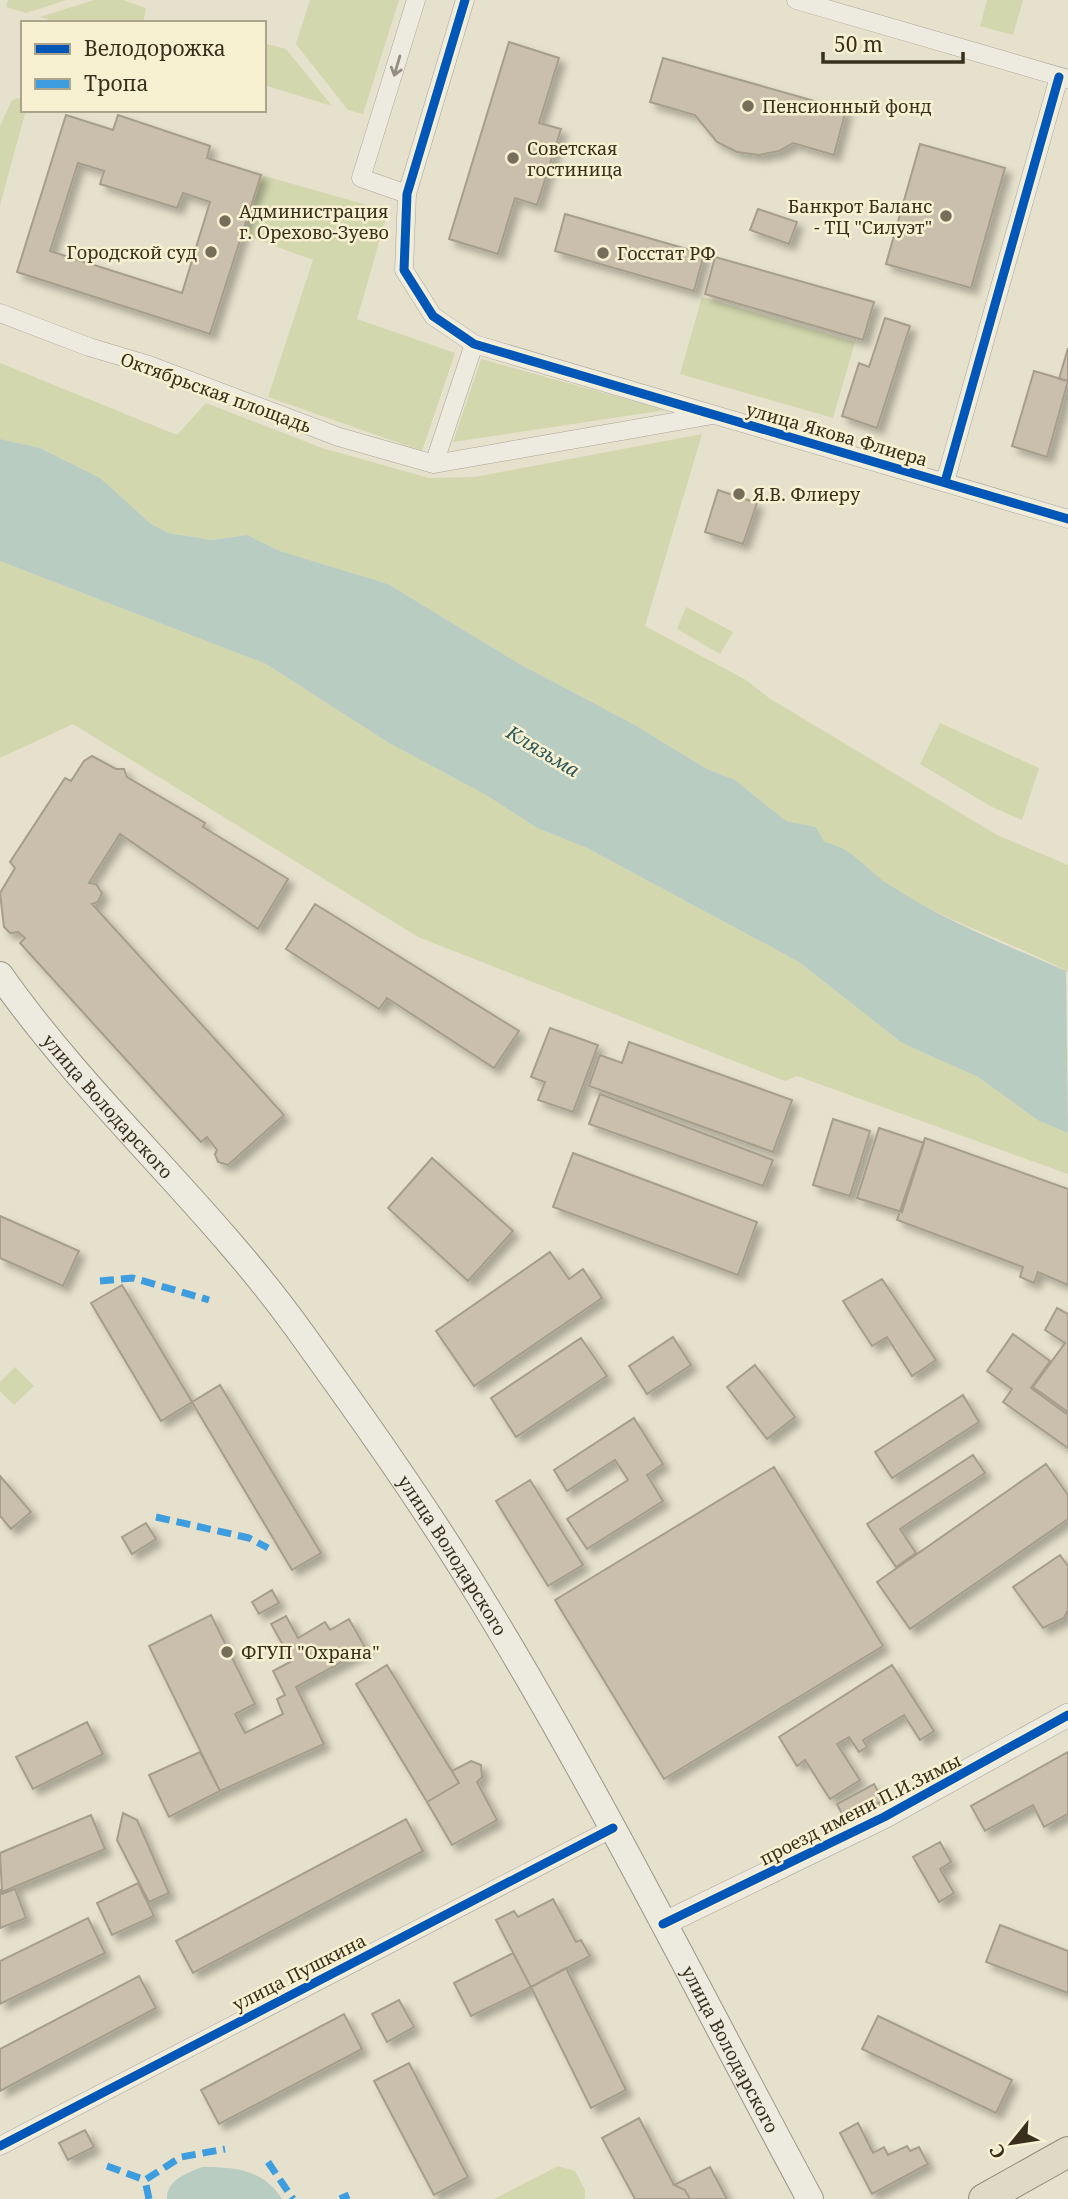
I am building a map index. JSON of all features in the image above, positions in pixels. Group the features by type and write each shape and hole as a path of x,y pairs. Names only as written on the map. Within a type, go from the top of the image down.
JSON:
{"highway":[{"path":"984,2199 1068,2152"}],"main road":[{"name":"улица Володарского","path":"0,975 29,1016 197,1204 293,1322 465,1572 613,1828 810,2199"}],"street":[{"path":"407,194 361,178 416,0"},
{"path":"465,0 407,194 404,270 433,316 474,344 717,415"},
{"path":"796,0 1063,78 945,482"},
{"name":"Октябрьская площадь","path":"0,313 89,347 146,364 339,437 434,464"},
{"path":"434,464 474,344"},
{"name":"улица Якова Флиера","path":"434,464 717,415 1068,519"},
{"name":"проезд имени П.И.Зимы","path":"663,1924 884,1817 1068,1715"},
{"name":"улица Пушкина","path":"0,2146 613,1828"}],"green space":[{"path":"8,0 66,0 26,13 6,7"},
{"path":"94,0 123,0 146,8 143,21 53,21 40,17"},
{"path":"310,0 399,0 363,114 348,110 296,44"},
{"path":"987,0 1023,0 1013,35 980,26"},
{"path":"266,44 286,49 332,106 266,86"},
{"path":"21,98 21,112 25,112 0,205 0,126 12,100"},
{"path":"261,175 388,211 357,319 455,353 422,451 268,397 313,260 242,234"},
{"path":"702,297 855,342 833,418 680,374"},
{"path":"481,359 666,410 453,442"},
{"path":"0,363 177,435 206,403 322,448 429,478 475,477 702,434 645,626 746,680 769,698 997,835 1068,865 1068,972 911,899 881,880 852,855 824,843 816,827 786,821 735,780 705,768 635,725 518,663 388,584 280,551 247,535 212,540 168,533 151,524 99,478 40,448 0,439"},
{"path":"0,561 266,664 389,743 486,795 537,828 587,848 799,962 902,1043 978,1077 1039,1121 1068,1133 1068,1174 797,1076 785,1081 418,937 73,724 0,758"},
{"path":"686,607 733,632 720,654 677,629"},
{"path":"940,723 1039,768 1022,820 992,807 920,764"},
{"path":"15,1367 34,1386 14,1405 0,1391 0,1382"},
{"path":"558,2166 575,2171 585,2190 585,2199 494,2199"}],"water":[{"name":"Клязьма","path":"0,439 40,448 100,478 151,524 168,533 212,540 247,535 280,551 388,584 518,663 635,725 705,768 735,780 786,821 816,827 824,842 852,855 882,880 933,911 1066,971 1068,1133 1039,1121 978,1077 902,1043 799,962 587,848 537,828 486,795 389,743 266,664 0,561"},
{"path":"202,2167 237,2169 257,2176 266,2181 282,2199 167,2199 174,2182"}],"building":[{"path":"509,42 559,58 539,123 561,129 537,205 515,198 498,254 449,239"},
{"name":"Пенсионный фонд","path":"663,58 846,110 834,155 793,143 779,151 759,155 737,152 717,142 695,115 650,102"},
{"name":"Администрация г. Орехово-Зуево","path":"66,115 113,130 118,115 210,146 207,158 261,175 210,334 17,272","holes":["78,163 104,171 100,184 177,208 183,193 210,202 182,293 50,251"]},
{"name":"Банкрот Баланс - ТЦ \"Силуэт\"","path":"920,144 1005,168 971,288 886,264"},
{"path":"758,209 797,222 789,244 750,230"},
{"path":"565,214 704,254 694,291 555,251"},
{"path":"715,257 874,302 863,340 705,294"},
{"path":"885,318 910,326 877,428 842,416 859,363 869,367"},
{"path":"1068,348 1068,381 1059,379"},
{"path":"1034,371 1068,381 1047,457 1012,446"},
{"path":"718,490 757,503 743,544 705,532"},
{"path":"92,756 116,769 124,769 127,777 205,823 203,827 288,879 258,929 120,834 89,883 96,884 102,893 98,902 92,904 284,1115 228,1165 218,1162 215,1154 217,1150 207,1137 201,1142 20,943 25,938 18,932 10,933 4,927 0,893 15,868 10,862 65,778 71,781 84,761"},
{"path":"315,904 519,1031 494,1068 387,998 379,1009 286,949"},
{"path":"550,1028 598,1045 573,1112 538,1100 545,1082 531,1077"},
{"path":"629,1042 792,1100 773,1152 589,1086 600,1055 622,1063"},
{"path":"600,1094 773,1160 763,1186 589,1124"},
{"path":"833,1119 870,1131 850,1196 813,1185"},
{"path":"879,1128 924,1143 902,1212 857,1198"},
{"path":"925,1138 1068,1189 1068,1285 1038,1272 1034,1283 1020,1277 1023,1267 897,1220"},
{"path":"573,1153 757,1222 738,1275 553,1207"},
{"path":"432,1158 513,1231 468,1281 388,1208"},
{"path":"0,1216 79,1251 63,1286 0,1258"},
{"path":"550,1252 569,1279 583,1269 602,1298 474,1386 436,1331"},
{"path":"882,1279 936,1360 912,1376 887,1337 872,1346 843,1301"},
{"path":"122,1285 192,1402 161,1421 91,1303"},
{"path":"1057,1308 1068,1314 1068,1412 1033,1387 1065,1343 1045,1330"},
{"path":"1013,1334 1050,1361 1031,1388 1068,1415 1068,1448 1003,1402 1012,1389 987,1371"},
{"path":"673,1337 691,1365 647,1394 629,1366"},
{"path":"581,1338 607,1376 516,1437 491,1398"},
{"path":"755,1365 795,1417 767,1439 727,1387"},
{"path":"220,1385 321,1553 292,1570 192,1402"},
{"path":"963,1395 979,1422 892,1478 875,1452"},
{"path":"634,1418 663,1464 647,1475 663,1501 587,1549 567,1519 628,1480 615,1460 567,1491 554,1470"},
{"path":"973,1455 985,1473 900,1529 916,1553 896,1567 867,1524"},
{"path":"1046,1464 1068,1495 1068,1519 910,1629 877,1582"},
{"path":"774,1467 883,1646 664,1779 555,1600"},
{"path":"0,1476 31,1512 11,1529 0,1516"},
{"path":"530,1480 583,1565 548,1586 496,1501"},
{"path":"146,1523 156,1539 132,1554 122,1537"},
{"path":"1060,1555 1068,1566 1068,1610 1064,1618 1043,1628 1013,1587"},
{"path":"272,1590 279,1603 259,1614 252,1602"},
{"path":"211,1615 255,1704 235,1714 245,1733 283,1714 277,1699 285,1695 273,1671 292,1661 271,1624 286,1616 298,1638 325,1622 330,1630 349,1619 366,1649 296,1687 324,1744 220,1791 149,1646"},
{"path":"387,1665 459,1783 427,1802 356,1684"},
{"path":"892,1665 934,1731 920,1740 904,1715 863,1740 867,1747 859,1752 849,1737 837,1744 860,1780 830,1799 805,1760 797,1766 779,1737"},
{"path":"87,1722 103,1754 33,1789 16,1757"},
{"path":"200,1752 220,1791 169,1817 149,1775"},
{"path":"1068,1752 1068,1814 1044,1827 1033,1805 985,1831 971,1806"},
{"path":"471,1761 481,1765 482,1777 477,1782 497,1820 452,1845 427,1802 459,1783 452,1771"},
{"path":"874,1784 883,1801 845,1820 837,1804"},
{"path":"123,1813 137,1820 169,1893 149,1902 117,1840"},
{"path":"91,1815 105,1849 2,1892 0,1853"},
{"path":"406,1819 423,1851 193,1973 176,1941"},
{"path":"940,1842 951,1862 940,1869 954,1893 939,1902 913,1857"},
{"path":"138,1883 154,1916 112,1935 97,1903"},
{"path":"0,1889 2,1894 15,1889 26,1918 0,1928"},
{"path":"553,1899 576,1942 581,1940 590,1956 531,1987 496,1920 514,1911 518,1917"},
{"path":"88,1918 105,1953 0,2004 0,1961"},
{"path":"1000,1925 1068,1951 1068,1993 986,1962"},
{"path":"513,1953 531,1987 471,2016 454,1983"},
{"path":"566,1968 626,2090 591,2108 531,1987"},
{"path":"139,1976 156,2008 0,2091 0,2049"},
{"path":"399,2000 414,2027 387,2042 372,2014"},
{"path":"344,2014 362,2049 219,2124 201,2090"},
{"path":"878,2016 1012,2080 996,2113 862,2049"},
{"path":"409,2063 468,2177 434,2195 374,2081"},
{"path":"639,2118 674,2185 685,2190 690,2199 635,2199 602,2138"},
{"path":"858,2123 873,2153 884,2147 888,2155 907,2146 910,2151 919,2147 928,2164 872,2194 840,2133"},
{"path":"85,2130 94,2147 68,2160 59,2143"},
{"path":"710,2167 727,2199 690,2199 685,2190 674,2185"}],"marked path":[{"path":"100,1281 133,1278 209,1300"},
{"path":"156,1517 249,1538 268,1548"},
{"path":"149,2199 145,2180 181,2157 225,2149"},
{"path":"268,2162 293,2199"},
{"path":"107,2166 145,2180"},
{"path":"340,2199 349,2195"}],"cycle path":[{"path":"465,0 407,194 404,270 433,316 474,344 1068,519"},
{"path":"945,482 1059,77"},
{"path":"663,1924 884,1817 1068,1715"},
{"path":"0,2146 613,1828"}],"place":[{"name":"Пенсионный фонд","path":"748,106"},
{"name":"Советская гостиница","path":"513,158"},
{"name":"Банкрот Баланс - ТЦ \"Силуэт\"","path":"946,216"},
{"name":"Администрация г. Орехово-Зуево","path":"225,221"},
{"name":"Городской суд","path":"211,252"},
{"name":"Госстат РФ","path":"603,253"},
{"name":"Я.В. Флиеру","path":"739,494"},
{"name":"ФГУП \"Охрана\"","path":"227,1652"}]}
